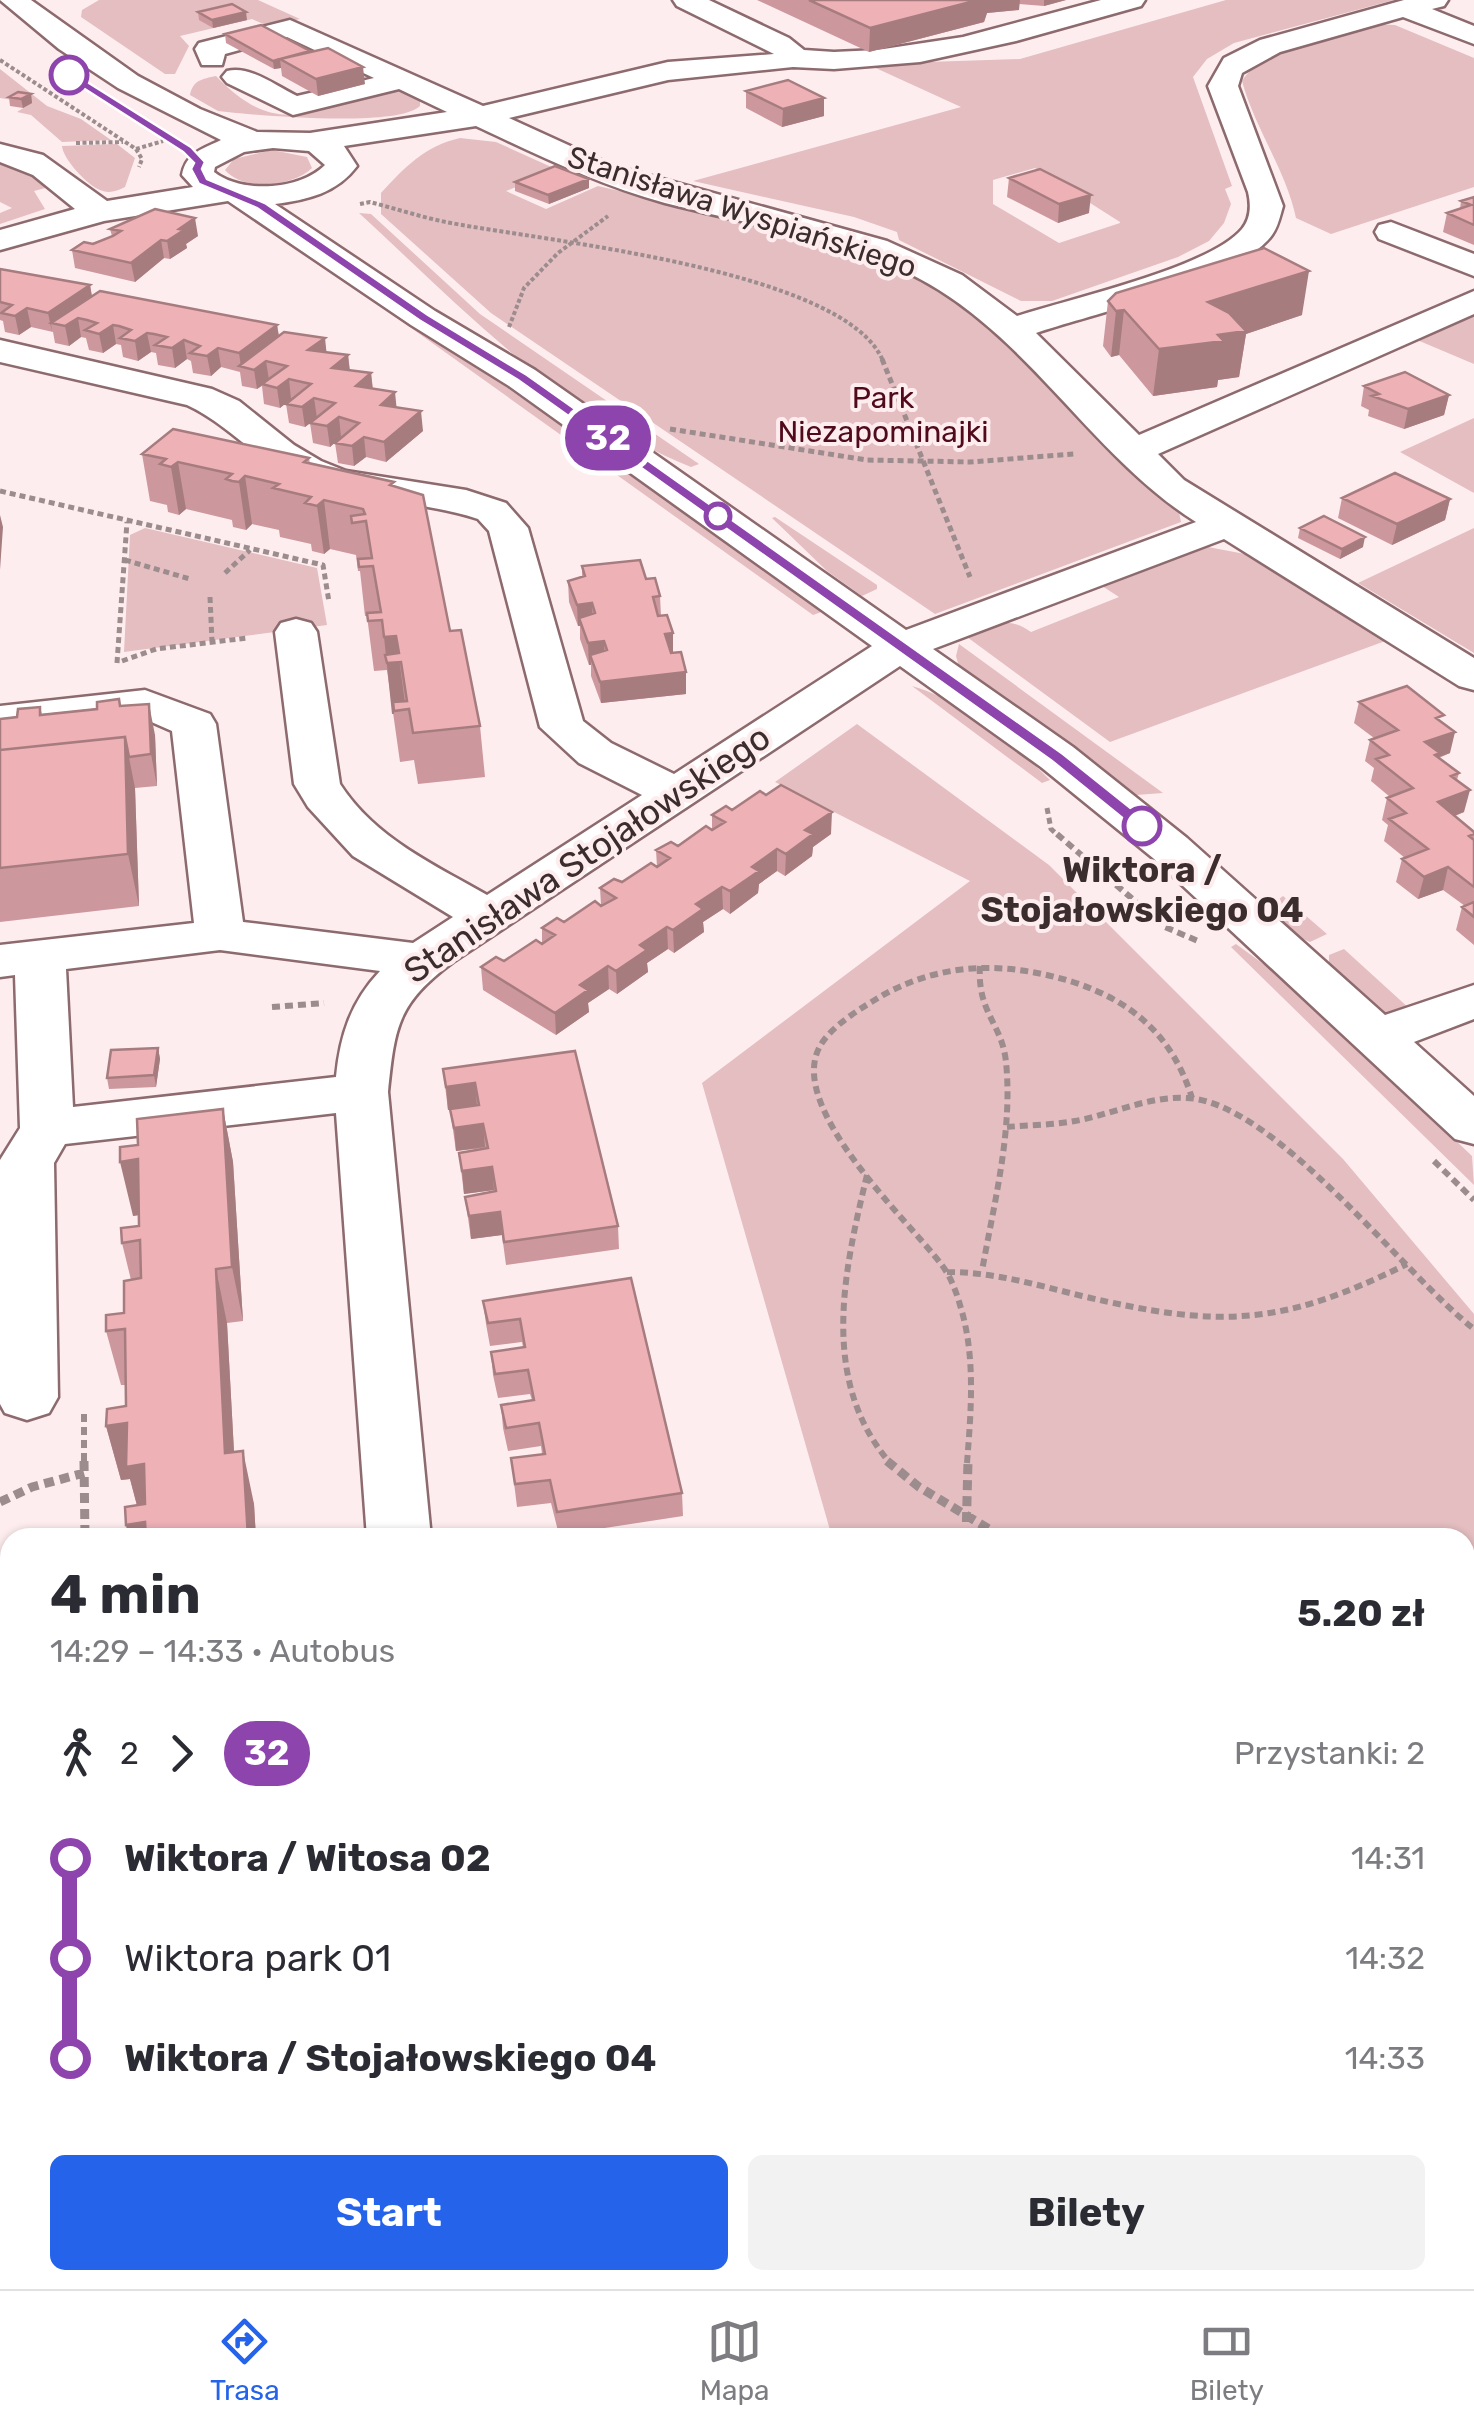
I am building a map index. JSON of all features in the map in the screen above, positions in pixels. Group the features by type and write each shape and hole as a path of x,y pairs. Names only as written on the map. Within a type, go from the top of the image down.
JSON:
{"street":[{"path":"14,0 46,10 158,99 211,126 254,140 309,142 480,116 668,71 791,58 884,56 964,46 1130,0"},
{"path":"687,0 790,50 794,56 791,58"},
{"path":"1012,329 1204,267 1246,244 1259,232 1266,206 1223,86 1228,70 1236,62 1270,46 1419,4 1474,36"},
{"path":"323,44 290,28 209,48 222,68 284,103 305,106 402,80"},
{"path":"158,99 187,74 280,66 323,44"},
{"name":"Stanisława Wyspiańskiego","path":"323,44 564,157 638,186 874,248 950,282 1012,329 1170,488 1474,677"},
{"path":"7,49 187,150 203,181 231,192 522,378 1057,757 1170,848 1474,1126"},
{"path":"0,240 100,212 231,192 277,194 343,189 480,116"},
{"path":"100,212 198,166 220,149 254,140"},
{"path":"309,142 334,152 343,189"},
{"path":"18,147 48,168 80,200 100,212"},
{"path":"1391,232 1474,266"},
{"path":"373,245 522,378"},
{"path":"1128,448 1148,445 1191,427 1474,301"},
{"path":"0,351 213,402 280,453 338,481 466,502 492,511 508,528 562,727 595,752 673,792"},
{"name":"Stanisława Stojałowskiego","path":"398,1528 361,1092 368,1030 390,988 422,960 673,792 900,647 1224,525"},
{"path":"296,632 317,784 326,803 344,828 368,845 488,916"},
{"path":"0,719 145,703 194,724 220,935"},
{"path":"28,1397 26,1163 47,1128 20,959 220,935 422,960"},
{"path":"1377,1037 1474,1001"},
{"path":"47,1128 361,1092"}],"path":[{"path":"7,49 136,149 142,159 138,170"},
{"path":"343,189 446,222 733,276 786,292 861,327 876,344 921,463 986,614"},
{"path":"509,328 524,288 568,244 616,212"},
{"path":"667,428 796,452 921,463 1018,460 1128,448"},
{"path":"127,522 116,663 156,650 296,632"},
{"path":"225,574 250,550"},
{"path":"124,560 190,579"},
{"path":"210,597 212,642"},
{"path":"1045,799 1051,829 1165,927 1200,942"},
{"path":"965,1528 970,1358 966,1327 947,1272 830,1125 814,1074 818,1051 836,1030 882,992 934,974 980,966 1079,982 1124,1002 1166,1040 1185,1068 1192,1098"},
{"path":"980,966 976,992 980,1006 1003,1044 1007,1127 982,1270"},
{"path":"1007,1127 1075,1121 1156,1098 1192,1098 1225,1109 1250,1124 1357,1211 1443,1305 1474,1329"},
{"path":"867,1174 840,1296 848,1384 878,1449 894,1468 987,1528"},
{"path":"947,1272 982,1270 1163,1315 1211,1320 1262,1318 1331,1301 1407,1264"},
{"path":"28,1397 84,1398 84,1528"},
{"path":"0,1502 32,1487 84,1473"}],"green space":[{"path":"99,0 258,0 300,19 268,26 252,19 180,36 189,46 175,74 165,74 81,17 82,10"},
{"path":"1226,0 1394,0 1234,43 1207,59 1193,77 1232,186 1225,189 1231,204 1224,223 1209,241 1178,257 1052,301 1021,301 899,240 897,232 854,217 693,181 961,107 867,64 1020,59","holes":["1035,168 1120,222 1059,243 993,204 993,180"]},
{"path":"1373,24 1395,25 1474,58 1474,187 1331,234 1296,218 1242,81 1252,69 1282,51"},
{"path":"0,69 47,106 81,119 111,140 62,142 31,115 17,112 31,103 0,98"},
{"path":"216,76 241,98 264,111 285,115 399,89 428,99 407,112 361,118 276,116 236,113 218,111 190,95 196,83"},
{"name":"Park Niezapominajki","path":"460,138 496,142 558,170 506,191 546,209 598,186 789,231 874,258 910,275 958,301 990,327 1132,474 1179,512 1181,522 935,614 491,313 381,214 381,193 399,175 426,152"},
{"path":"117,144 135,158 125,187 110,192 83,177 62,146"},
{"path":"272,150 307,157 312,168 293,179 268,184 244,182 225,170 234,159"},
{"path":"0,163 32,169 49,187 34,191 45,209 0,224 0,213 12,208 0,202"},
{"path":"359,213 371,214 480,314 699,464 691,467 644,445 556,388 474,321"},
{"path":"274,230 407,317 824,611 813,615"},
{"path":"1474,308 1474,364 1410,337"},
{"path":"1474,418 1474,493 1400,452"},
{"path":"772,518 877,585 877,589 862,596 827,571"},
{"path":"145,528 317,568 327,625 124,652 130,535"},
{"path":"1474,528 1474,653 1358,583"},
{"path":"1208,547 1250,555 1388,640 1110,742 967,637 999,623 1015,624 1031,632 1119,597 1099,584"},
{"path":"959,644 1163,793 1136,795 959,667"},
{"path":"912,686 950,702 986,724 1050,780 1042,783"},
{"path":"857,724 1049,865 1343,1159 1474,1314 1474,1528 829,1528 702,1083 970,881 775,782"},
{"path":"1283,896 1327,934 1310,942 1301,938 1267,908"},
{"path":"1236,944 1292,985 1472,1156 1474,1185 1231,947"},
{"path":"1344,949 1411,1010 1382,1013 1329,964 1329,955"}],"building":[{"path":"809,0 978,0 870,28"},
{"path":"232,4 246,12 212,20 198,12"},
{"path":"261,25 310,51 273,61 225,34"},
{"path":"328,48 363,67 316,79 280,59"},
{"path":"788,80 824,98 783,109 746,91"},
{"path":"18,92 31,94 21,99 9,97"},
{"path":"555,166 589,179 548,195 515,182"},
{"path":"1040,169 1091,195 1059,204 1009,178"},
{"path":"1474,197 1474,225 1447,213 1471,205 1461,201"},
{"path":"155,209 195,218 179,229 184,230 167,241 161,240 131,263 72,250 84,242 93,244 113,236 121,231 110,229"},
{"path":"1264,248 1309,271 1208,302 1229,313 1246,331 1218,335 1224,341 1159,349 1124,310 1116,311 1108,301 1116,293"},
{"path":"0,269 90,285 48,313 27,308 15,316 1,313 12,305 0,302"},
{"path":"100,291 277,325 239,353 218,348 207,356 190,353 200,346 184,340 172,348 155,345 167,337 154,334 147,333 135,341 120,338 131,330 119,326 113,325 99,334 85,330 97,323 87,320 78,318 65,326 51,323"},
{"path":"284,332 325,338 308,350 348,355 332,368 371,373 356,386 395,392 381,405 421,411 384,442 364,437 352,446 335,443 359,423 339,417 327,426 310,423 335,403 314,398 302,407 286,404 311,384 289,379 277,388 262,384 287,366 266,361 254,370 239,366"},
{"path":"1405,372 1449,395 1408,409 1372,396 1379,394 1364,386"},
{"path":"173,429 309,458 304,462 394,482 390,485 423,495 450,631 461,630 480,726 413,733 409,709 394,711 393,702 407,701 401,662 387,663 385,655 399,653 396,636 384,637 382,620 368,621 367,613 381,612 373,566 359,567 358,559 372,558 366,521 352,523 351,516 365,514 363,509 324,500 317,506 305,503 311,497 273,488 279,484 245,476 239,482 232,481 226,479 232,474 178,462 171,467 160,464 166,459 142,454"},
{"path":"1395,473 1450,499 1397,524 1342,498"},
{"path":"1324,516 1365,537 1342,549 1300,528"},
{"path":"640,560 646,579 655,578 660,596 653,597 658,616 667,615 673,633 665,634 671,653 681,652 686,672 600,682 590,655 607,650 604,641 588,643 579,618 595,613 592,603 577,605 568,581 585,576 582,566"},
{"path":"1407,686 1444,715 1436,718 1455,732 1425,742 1459,773 1451,776 1470,790 1438,802 1474,832 1469,836 1474,840 1474,887 1448,867 1424,877 1402,859 1428,849 1389,819 1406,813 1387,798 1413,788 1376,759 1389,755 1370,740 1398,730 1359,702"},
{"path":"119,699 120,706 149,704 151,754 129,757 125,737 0,750 0,719 17,717 18,709 40,707 40,715 97,709 97,702"},
{"path":"125,737 128,854 0,868 0,750"},
{"path":"781,785 832,812 805,830 813,834 786,854 777,849 752,867 759,871 730,891 722,887 696,904 703,909 673,930 667,927 640,945 647,950 616,971 608,966 580,985 588,990 555,1013 481,967 496,957 504,961 536,940 542,944 555,935 542,928 557,918 564,922 595,901 601,906 616,898 600,888 614,879 622,882 651,863 657,867 670,858 656,850 671,842 678,846 706,826 712,830 725,822 712,815 726,806 732,810 760,791 766,795"},
{"path":"1474,902 1474,917 1462,907"},
{"path":"158,1048 154,1075 107,1078 111,1050"},
{"path":"575,1051 618,1226 504,1242 500,1212 469,1216 465,1197 496,1191 492,1167 462,1171 459,1153 488,1148 483,1124 454,1128 450,1109 479,1105 475,1083 446,1087 443,1069"},
{"path":"223,1109 232,1267 216,1269 225,1453 243,1451 247,1528 145,1528 145,1522 126,1525 125,1507 145,1504 144,1464 126,1467 127,1423 106,1426 107,1409 126,1406 125,1329 106,1331 106,1315 124,1313 124,1281 141,1278 140,1240 122,1243 121,1228 139,1226 138,1159 120,1162 120,1147 138,1145 137,1119"},
{"path":"631,1278 682,1493 557,1512 550,1480 515,1484 511,1458 545,1454 539,1423 506,1428 501,1405 534,1400 528,1370 495,1374 491,1352 525,1347 520,1319 488,1323 483,1301"}],"bus line":[{"name":"32","path":"69,75 187,150 200,162 197,169 203,181 261,206 423,318 522,378 1057,757 1142,826"}],"place":[{"name":"Wiktora / Stojałowskiego 04","path":"1142,826"}]}
